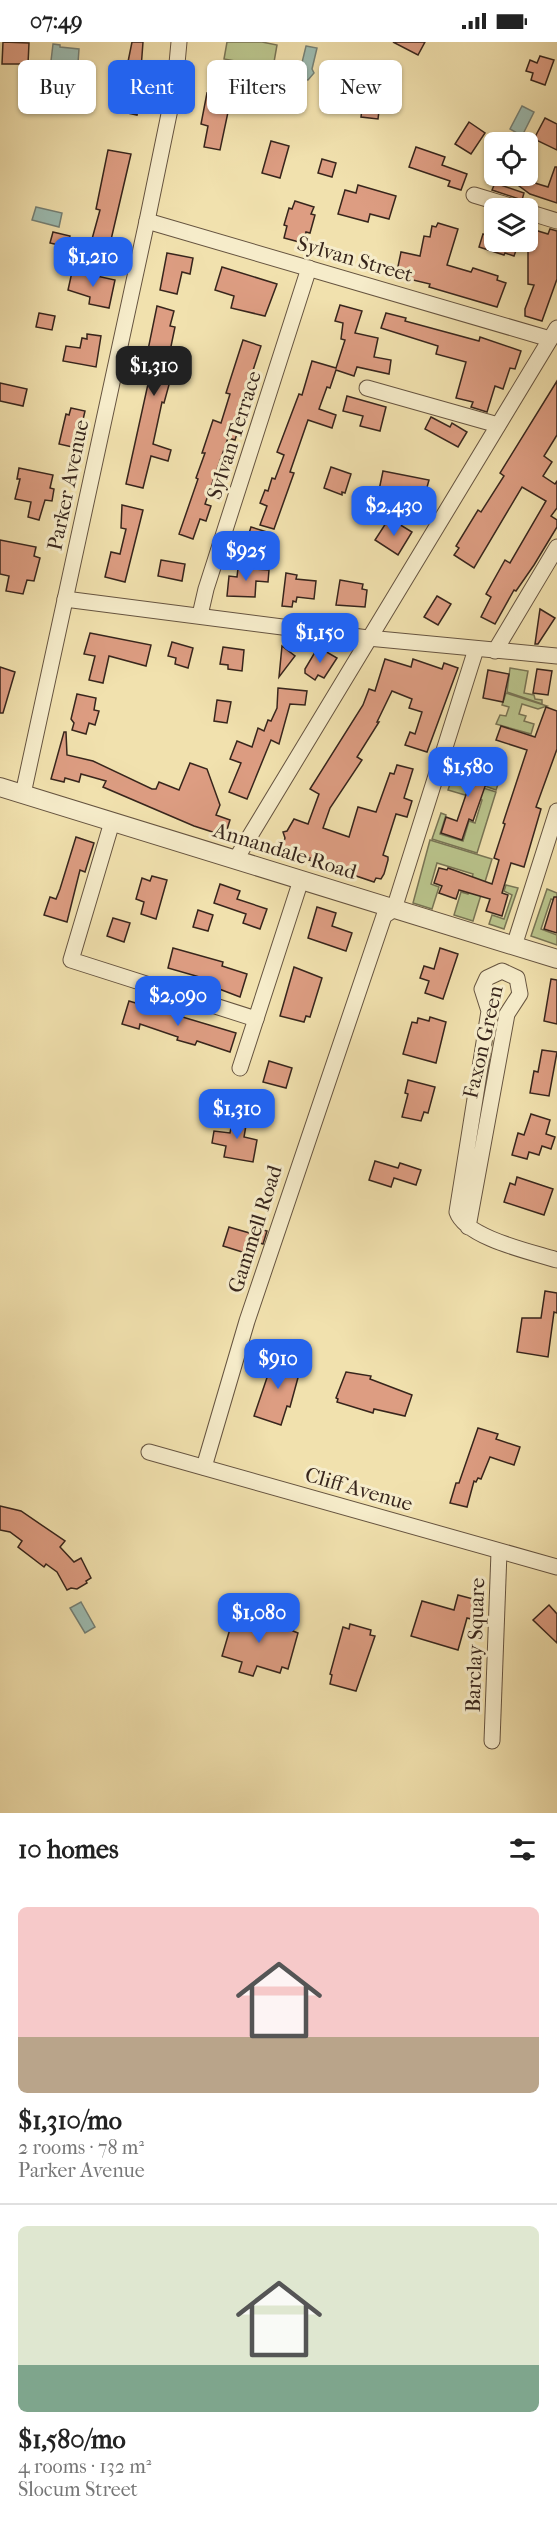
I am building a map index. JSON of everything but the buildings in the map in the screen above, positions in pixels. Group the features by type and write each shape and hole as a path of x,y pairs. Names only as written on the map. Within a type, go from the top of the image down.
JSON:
{"street":[{"name":"Parker Avenue","path":"23,794 147,221 175,85 179,42"},
{"path":"474,195 484,198"},
{"path":"538,215 557,221"},
{"name":"Sylvan Street","path":"147,221 309,268 553,333"},
{"name":"Sylvan Terrace","path":"200,615 206,589 309,268"},
{"path":"236,859 553,333"},
{"path":"367,388 498,424"},
{"path":"495,651 557,546"},
{"path":"66,599 368,638 557,656"},
{"name":"Gammell Road","path":"204,1467 247,1321 369,955 384,916 394,909 476,649"},
{"name":"Annandale Road","path":"0,787 557,959"},
{"path":"514,946 557,811"},
{"path":"112,822 71,960 256,1019"},
{"path":"240,1068 301,880"},
{"name":"Faxon Green","path":"507,972 517,978 520,994 507,1014 468,1227 459,1218 456,1204 489,1011 482,989 486,978 491,974 507,972"},
{"path":"468,1227 488,1237 557,1260"},
{"name":"Cliff Avenue","path":"149,1452 557,1567"},
{"name":"Barclay Square","path":"492,1741 500,1552"}],"green space":[{"path":"227,42 262,42 277,45 274,60 224,59"},
{"path":"510,668 528,671 524,693 534,695 535,699 542,700 542,704 507,692"},
{"path":"506,693 547,706 538,709 522,704 519,714 526,716 524,721 534,724 531,734 496,724 500,715 506,716 509,707 502,705"},
{"path":"489,756 506,762 496,790 485,786 488,776 483,774"},
{"path":"452,778 496,792 477,853 432,839 441,813 446,815 440,834 463,841 469,821 475,823 482,800 448,790"},
{"path":"430,840 492,859 473,921 454,915 461,892 468,894 473,874 437,863 431,884 439,887 432,909 413,903"},
{"path":"506,885 518,888 504,929 489,924 492,915 504,919 512,895 504,891"},
{"path":"547,889 557,893 557,901 551,899 541,929 557,935 557,945 531,936"}],"water":[{"path":"53,44 79,49 78,60 51,60"},
{"path":"306,46 317,48 312,69 314,73 308,80 307,60 303,60"},
{"path":"522,106 534,112 524,132 515,132 510,129"},
{"path":"36,207 62,213 59,227 32,220"},
{"path":"81,1602 95,1627 85,1633 70,1608"}]}
